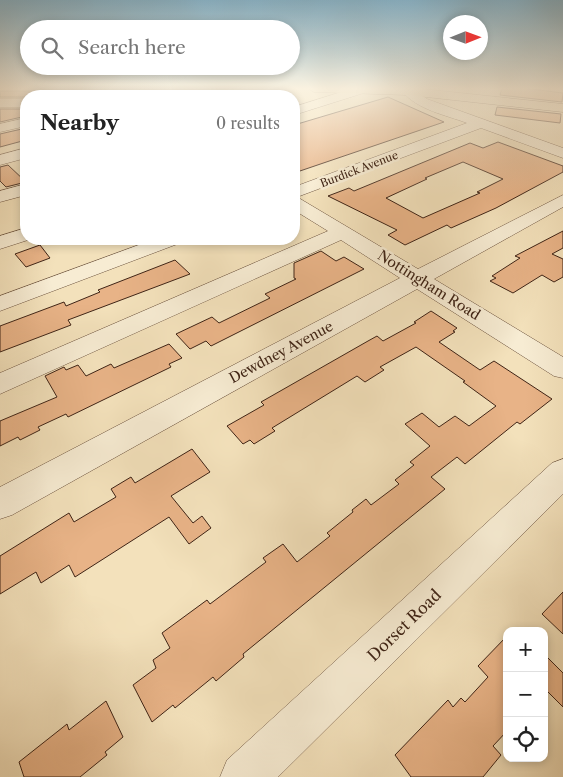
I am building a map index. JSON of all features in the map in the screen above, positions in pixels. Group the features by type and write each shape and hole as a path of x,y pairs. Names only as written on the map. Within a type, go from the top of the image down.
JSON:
{"street":[{"path":"0,128 16,124"},
{"name":"Burdick Avenue","path":"300,192 478,124"},
{"path":"484,124 563,153"},
{"path":"0,160 20,155"},
{"path":"0,196 20,191"},
{"name":"Dewdney Avenue","path":"0,504 563,200"},
{"name":"Nottingham Road","path":"300,206 563,369"},
{"path":"0,384 343,232"},
{"path":"0,243 20,236"},
{"path":"0,304 157,245"},
{"name":"Dorset Road","path":"244,777 563,473"}],"building":[{"path":"300,124 437,124 300,171"},
{"path":"20,129 20,142 0,147 0,134"},
{"path":"498,142 563,166 563,172 496,208 451,228 447,225 405,245 388,235 397,230 328,196 349,188 354,191 470,143 483,148","holes":["463,162 503,179 477,192 480,193 423,218 386,198 427,179 425,178"]},
{"path":"8,165 20,176 20,184 6,187 0,181 0,167"},
{"path":"563,231 563,248 552,254 563,259 563,277 554,282 542,275 513,293 490,281 496,278 492,276 520,258 515,256"},
{"path":"40,245 50,258 26,267 15,254"},
{"path":"321,251 336,261 344,257 364,269 211,346 206,341 190,349 176,334 212,317 219,323 270,298 265,294 296,279 294,278 294,263"},
{"path":"175,260 190,274 68,320 71,325 0,352 0,326 64,302 66,306 100,292 98,290"},
{"path":"431,311 457,328 453,331 455,332 439,342 480,370 494,361 552,399 520,424 517,422 465,464 457,457 431,477 445,489 243,654 244,657 216,681 213,677 175,708 173,705 152,722 133,685 156,668 153,660 170,648 162,633 207,600 210,604 266,562 263,558 283,544 297,562 330,536 327,533 366,499 371,505 399,484 395,480 414,465 410,462 430,446 405,424 422,413 439,427 455,416 469,426 496,406 463,382 465,381 416,347 380,367 384,370 365,382 357,376 272,428 275,431 254,444 250,440 243,444 227,426 264,405 261,402 368,341 377,336 383,341 416,323 414,322"},
{"path":"169,344 182,358 169,364 171,367 68,417 66,414 38,427 40,430 20,440 18,437 0,446 0,421 57,397 45,376 64,367 66,370 78,365 86,376 111,364 114,368"},
{"path":"192,449 210,472 171,496 193,523 202,516 211,528 189,544 169,517 75,577 69,565 41,583 36,572 0,594 0,556 69,513 74,522 116,497 111,489 131,477 135,483"},
{"path":"563,592 563,634 542,614"},
{"path":"503,640 503,735 493,746 501,755 483,777 411,777 395,755 448,700 453,707 461,698 465,702 488,677 478,666"},
{"path":"548,658 563,673 563,707 548,692"},
{"path":"106,701 123,737 105,752 107,755 80,777 24,777 19,762 67,724 69,730"}]}
